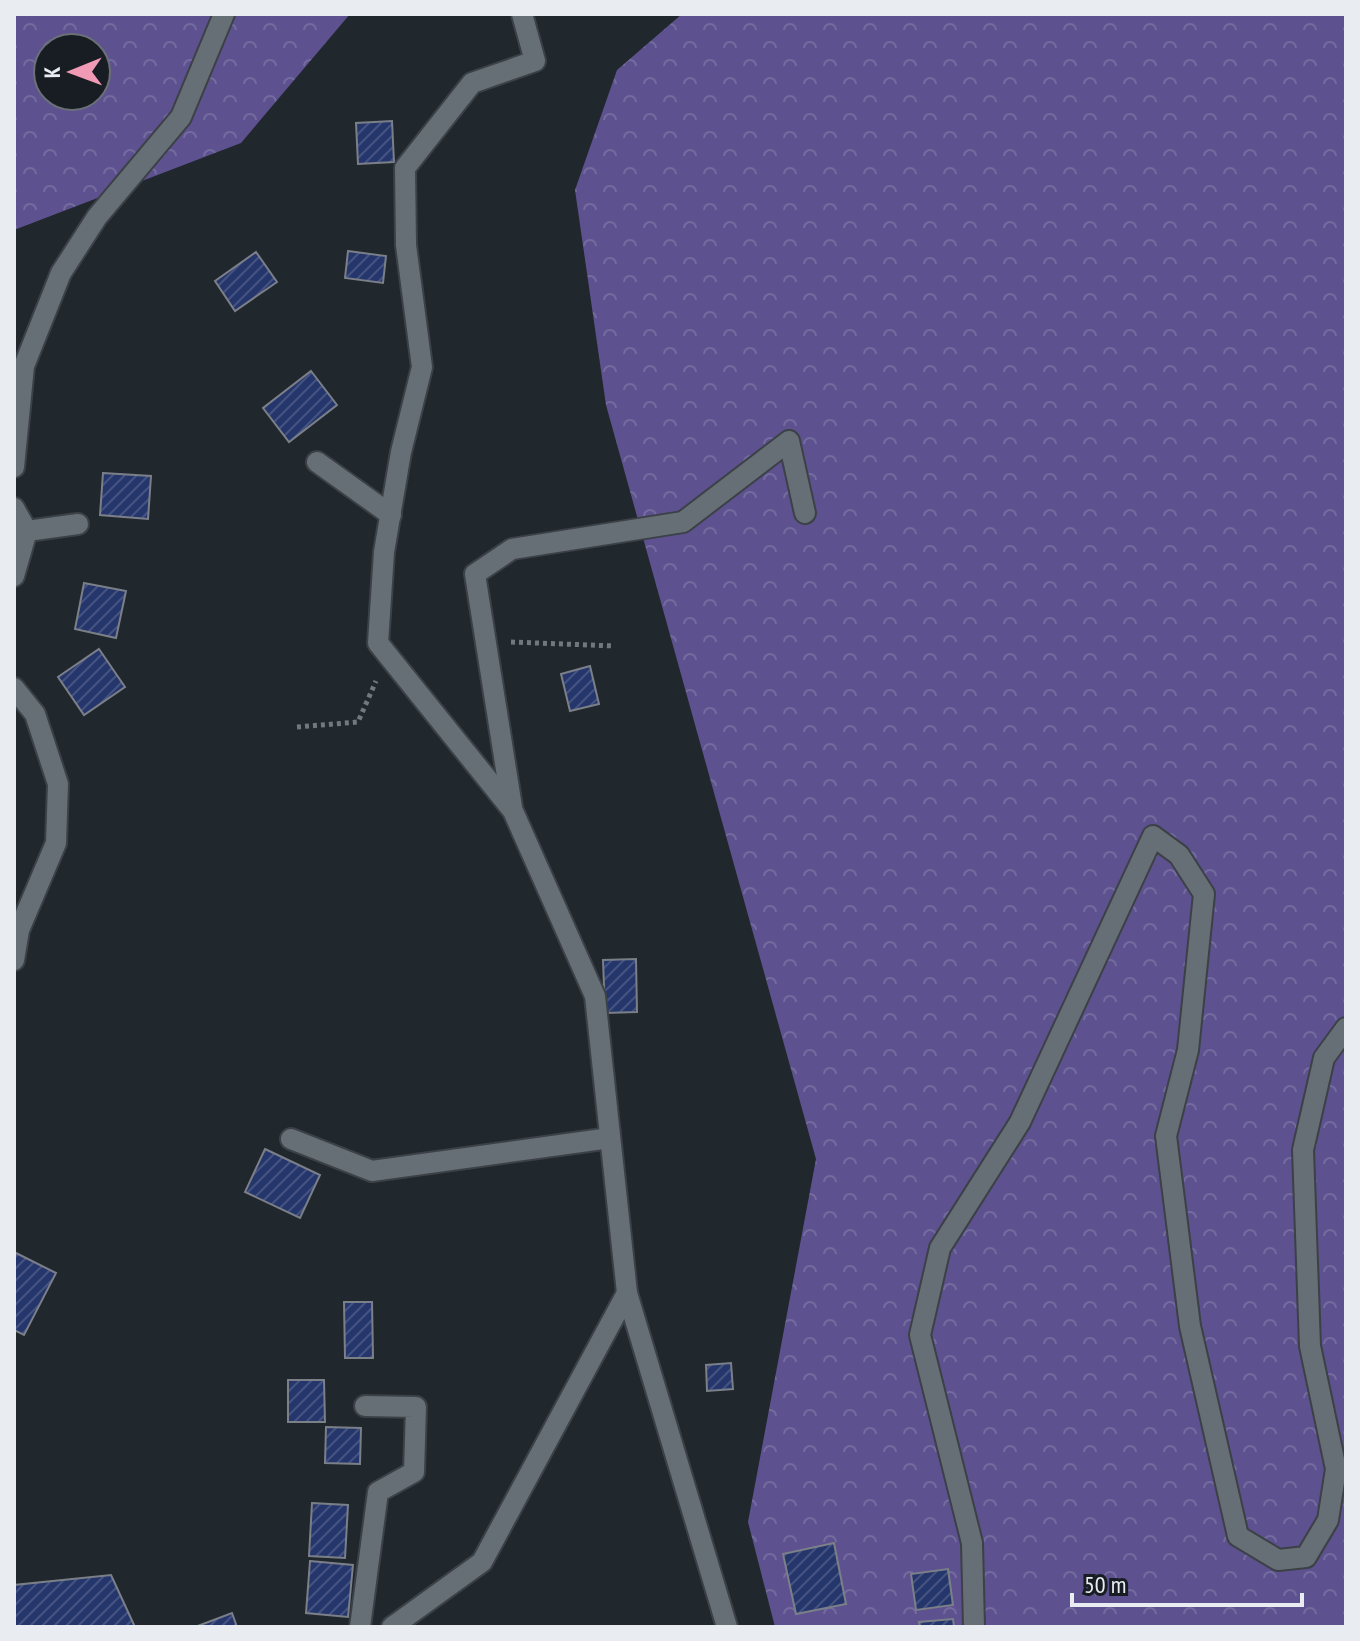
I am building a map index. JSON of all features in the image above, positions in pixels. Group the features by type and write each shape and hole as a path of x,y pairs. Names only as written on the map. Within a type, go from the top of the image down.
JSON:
{"street":[{"path":"14,467 24,366 61,273 97,217 181,117 224,14"},
{"path":"522,14 535,61 472,83 405,168 406,245 422,367 401,452 384,552 378,643 513,811 595,996 627,1293 727,1627"},
{"path":"513,811 475,574 512,549 683,522 789,441 805,513"},
{"path":"317,462 391,515"},
{"path":"14,508 27,531 14,576"},
{"path":"27,531 78,524"},
{"path":"14,688 35,714 58,784 56,843 19,930 14,960"},
{"path":"974,1627 972,1543 920,1335 940,1248 1020,1122 1153,836 1179,855 1204,894 1188,1050 1166,1136 1190,1326 1238,1536 1278,1560 1306,1557 1328,1520 1336,1469 1310,1346 1303,1150 1324,1058 1346,1028"},
{"path":"291,1139 372,1171 610,1138"},
{"path":"392,1627 482,1562 627,1293"},
{"path":"360,1627 378,1492 414,1472 416,1407 365,1406"}],"path":[{"path":"486,641 615,646"},
{"path":"297,727 358,722 387,654"}],"green space":[{"path":"14,14 350,14 241,143 14,230"},
{"path":"682,14 1346,14 1346,1627 775,1627 748,1522 816,1159 606,405 575,190 617,70"}],"building":[{"path":"392,121 394,162 358,164 356,123"},
{"path":"348,251 386,256 383,283 345,278"},
{"path":"256,252 277,282 235,311 215,281"},
{"path":"311,371 337,405 289,442 263,408"},
{"path":"103,473 151,476 148,519 100,515"},
{"path":"84,583 126,591 116,638 75,629"},
{"path":"99,649 125,687 84,715 58,677"},
{"path":"590,666 599,704 570,711 561,674"},
{"path":"636,959 637,1012 605,1013 603,960"},
{"path":"265,1149 320,1175 300,1218 245,1192"},
{"path":"14,1252 56,1273 24,1335 14,1330"},
{"path":"344,1302 372,1302 373,1358 345,1358"},
{"path":"731,1363 733,1389 707,1391 706,1365"},
{"path":"288,1380 324,1380 325,1422 288,1422"},
{"path":"326,1427 361,1428 360,1464 325,1463"},
{"path":"312,1503 348,1505 345,1558 309,1556"},
{"path":"834,1543 846,1604 796,1614 783,1554"},
{"path":"310,1561 353,1565 348,1617 306,1613"},
{"path":"948,1569 953,1605 916,1610 911,1574"},
{"path":"111,1575 135,1627 15,1627 14,1585"},
{"path":"232,1613 237,1627 195,1627"},
{"path":"953,1619 954,1627 920,1627 919,1622"}]}
